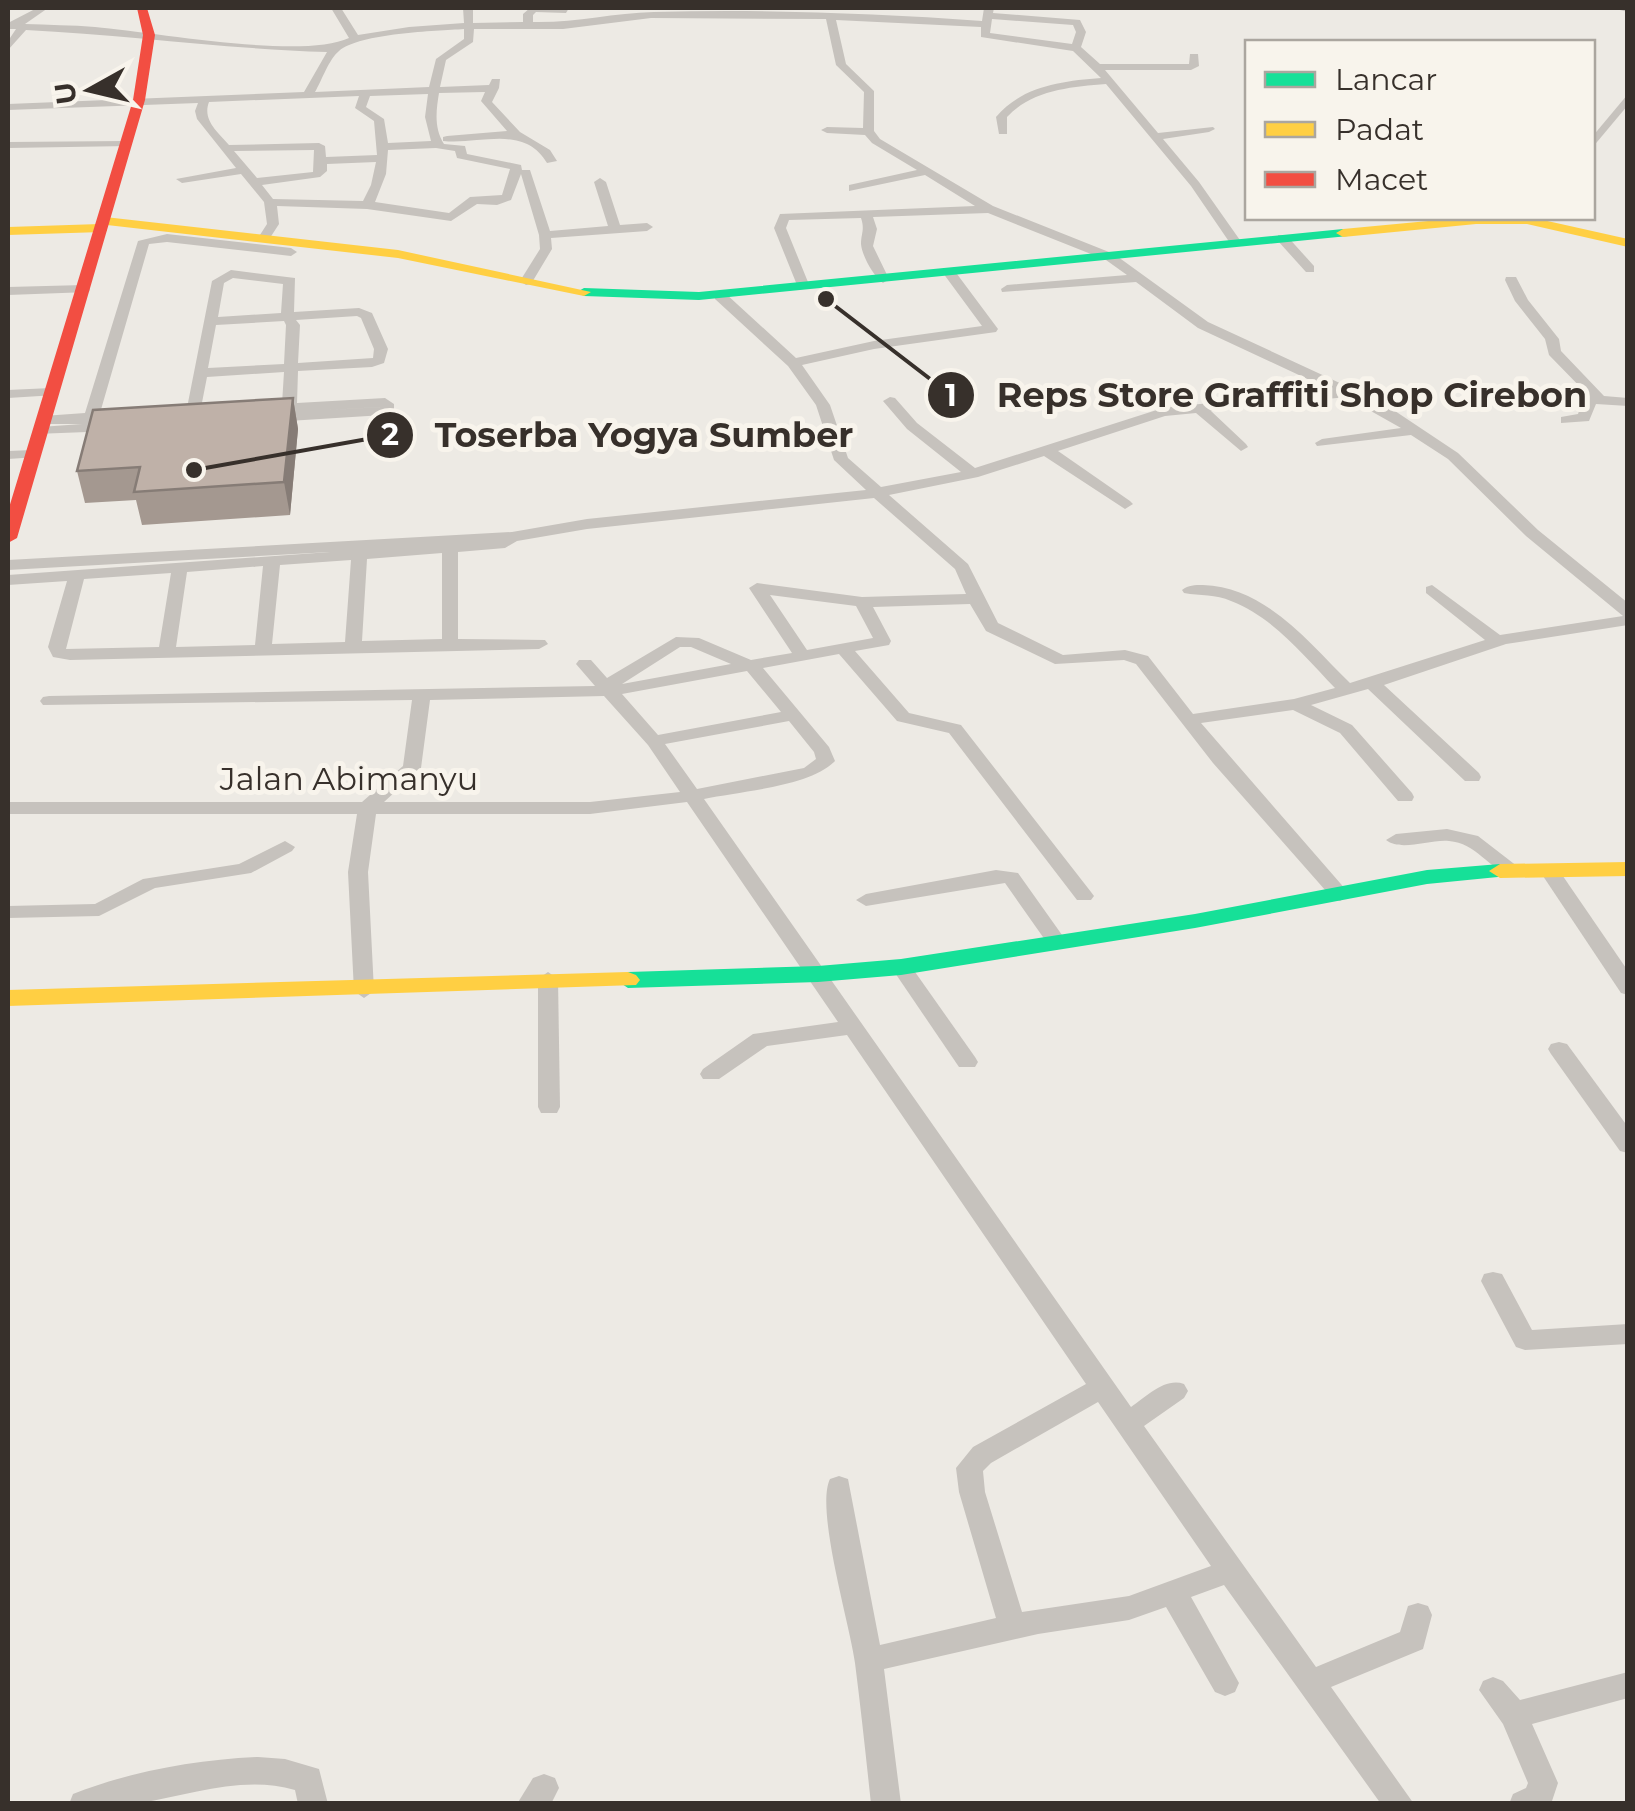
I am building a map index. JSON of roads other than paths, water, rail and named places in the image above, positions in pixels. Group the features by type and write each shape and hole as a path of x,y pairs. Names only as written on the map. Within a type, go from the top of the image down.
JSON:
{"street":[{"path":"8,48 15,26 43,8"},
{"path":"8,538 138,100 149,35 142,8"},
{"path":"336,8 355,40"},
{"path":"437,142 434,92 442,58 468,43 468,8"},
{"path":"528,26 528,14 534,9 566,10"},
{"path":"15,26 149,35 238,46 334,49 355,40 409,30 592,24 650,15 987,16 1077,22 1081,32 1076,48"},
{"path":"987,16 984,31 989,37 1076,48 1098,67 1157,136 1236,243"},
{"path":"830,17 841,65 870,95 868,132"},
{"path":"308,95 334,49"},
{"path":"1098,67 1190,67 1194,66 1194,56"},
{"path":"1003,132 1001,117 1018,101 1077,83 1109,81"},
{"path":"8,107 52,99 434,92 494,82 486,101 516,134 546,152 550,161"},
{"path":"366,94 360,108 379,118 382,152 373,196 367,205"},
{"path":"205,98 200,110 202,119 262,194 273,224 264,238"},
{"path":"1595,143 1626,99"},
{"path":"827,130 868,132 924,172 989,208 1110,256 1202,325 1353,391 1453,456 1532,533 1628,616"},
{"path":"1157,136 1210,130"},
{"path":"320,161 516,134"},
{"path":"437,142 461,148 530,142"},
{"path":"8,145 125,144"},
{"path":"226,148 319,146 321,171 262,194"},
{"path":"262,194 452,217 474,200 497,201 507,197 517,167 461,156 461,148"},
{"path":"182,179 243,170"},
{"path":"526,172 546,249 526,282"},
{"path":"853,188 924,172"},
{"path":"600,182 615,229"},
{"path":"804,287 783,238 780,218 989,208"},
{"path":"865,213 870,230 867,246 883,280"},
{"path":"1530,220 1628,243"},
{"path":"89,423 144,242 158,238 264,238 398,254 526,282 605,294 720,296 1412,221"},
{"path":"8,230 103,225 208,237 291,252"},
{"path":"545,234 647,227"},
{"path":"1282,238 1310,270"},
{"path":"793,363 874,345 991,329 949,273"},
{"path":"192,418 218,281 230,274 290,281 287,315 293,325 289,412"},
{"path":"1008,289 1142,278"},
{"path":"1511,280 1514,290 1552,338 1554,352 1598,398"},
{"path":"8,291 84,289"},
{"path":"720,296 793,363 824,406 833,445 841,460 962,567 992,628 1061,660 1124,655 1142,660 1187,720 1340,895"},
{"path":"200,374 372,364 379,360 381,349 367,316 359,312 210,321"},
{"path":"8,565 512,537 576,526 800,505 974,474 1049,452 1135,418 1353,391"},
{"path":"8,394 51,392"},
{"path":"1566,420 1584,418 1588,401 1598,398 1628,402"},
{"path":"890,400 912,426 974,474"},
{"path":"250,415 386,402 389,410 289,412"},
{"path":"1198,408 1241,447"},
{"path":"175,419 212,417"},
{"path":"8,455 39,435 89,423 141,420"},
{"path":"1322,443 1416,430"},
{"path":"1049,452 1125,504"},
{"path":"8,580 450,548 505,543 512,537"},
{"path":"450,548 450,644"},
{"path":"353,647 359,554"},
{"path":"264,650 272,561"},
{"path":"168,652 180,567"},
{"path":"77,574 58,653 539,644"},
{"path":"803,656 757,588 862,602 977,599"},
{"path":"1190,590 1220,589 1257,607 1347,690"},
{"path":"1432,590 1497,641"},
{"path":"49,701 610,688 753,667 882,640 862,602"},
{"path":"1187,720 1295,704 1373,684 1497,641 1628,616"},
{"path":"610,688 681,640 753,667 793,715 654,741"},
{"path":"843,648 903,717 955,729 1084,896"},
{"path":"585,664 654,741 1230,1571 1398,1804"},
{"path":"1373,684 1472,777"},
{"path":"364,990 358,872 367,808 412,768 422,694"},
{"path":"1295,704 1346,729 1405,797"},
{"name":"Jalan Abimanyu","path":"8,808 590,808 689,796 822,767 826,761 823,751 793,715"},
{"path":"1396,840 1437,833 1466,835 1512,870"},
{"path":"8,912 99,910 150,884 244,869 285,847"},
{"path":"8,998 818,974 901,967 1340,895 1427,877 1512,870 1628,869"},
{"path":"1549,870 1627,986"},
{"path":"866,900 996,876 1011,877 1056,942"},
{"path":"901,967 968,1062"},
{"path":"548,980 549,1107"},
{"path":"711,1074 761,1040 854,1027"},
{"path":"1559,1049 1628,1145"},
{"path":"1492,1282 1525,1340 1628,1334"},
{"path":"1012,1626 972,1492 969,1468 982,1456 1103,1387"},
{"path":"1128,1423 1175,1390"},
{"path":"839,1487 844,1539 869,1660 886,1804"},
{"path":"869,1660 1012,1626 1110,1612 1230,1571"},
{"path":"1173,1592 1225,1683"},
{"path":"1310,1684 1413,1640 1418,1615"},
{"path":"1514,1715 1628,1685"},
{"path":"1494,1690 1514,1715 1544,1782 1538,1798 1524,1804"},
{"path":"84,1804 136,1788 213,1774 292,1772 308,1780 313,1804"}],"place":[{"name":"Reps Store Graffiti Shop Cirebon","path":"826,299"},
{"name":"Toserba Yogya Sumber","path":"194,470"}]}
